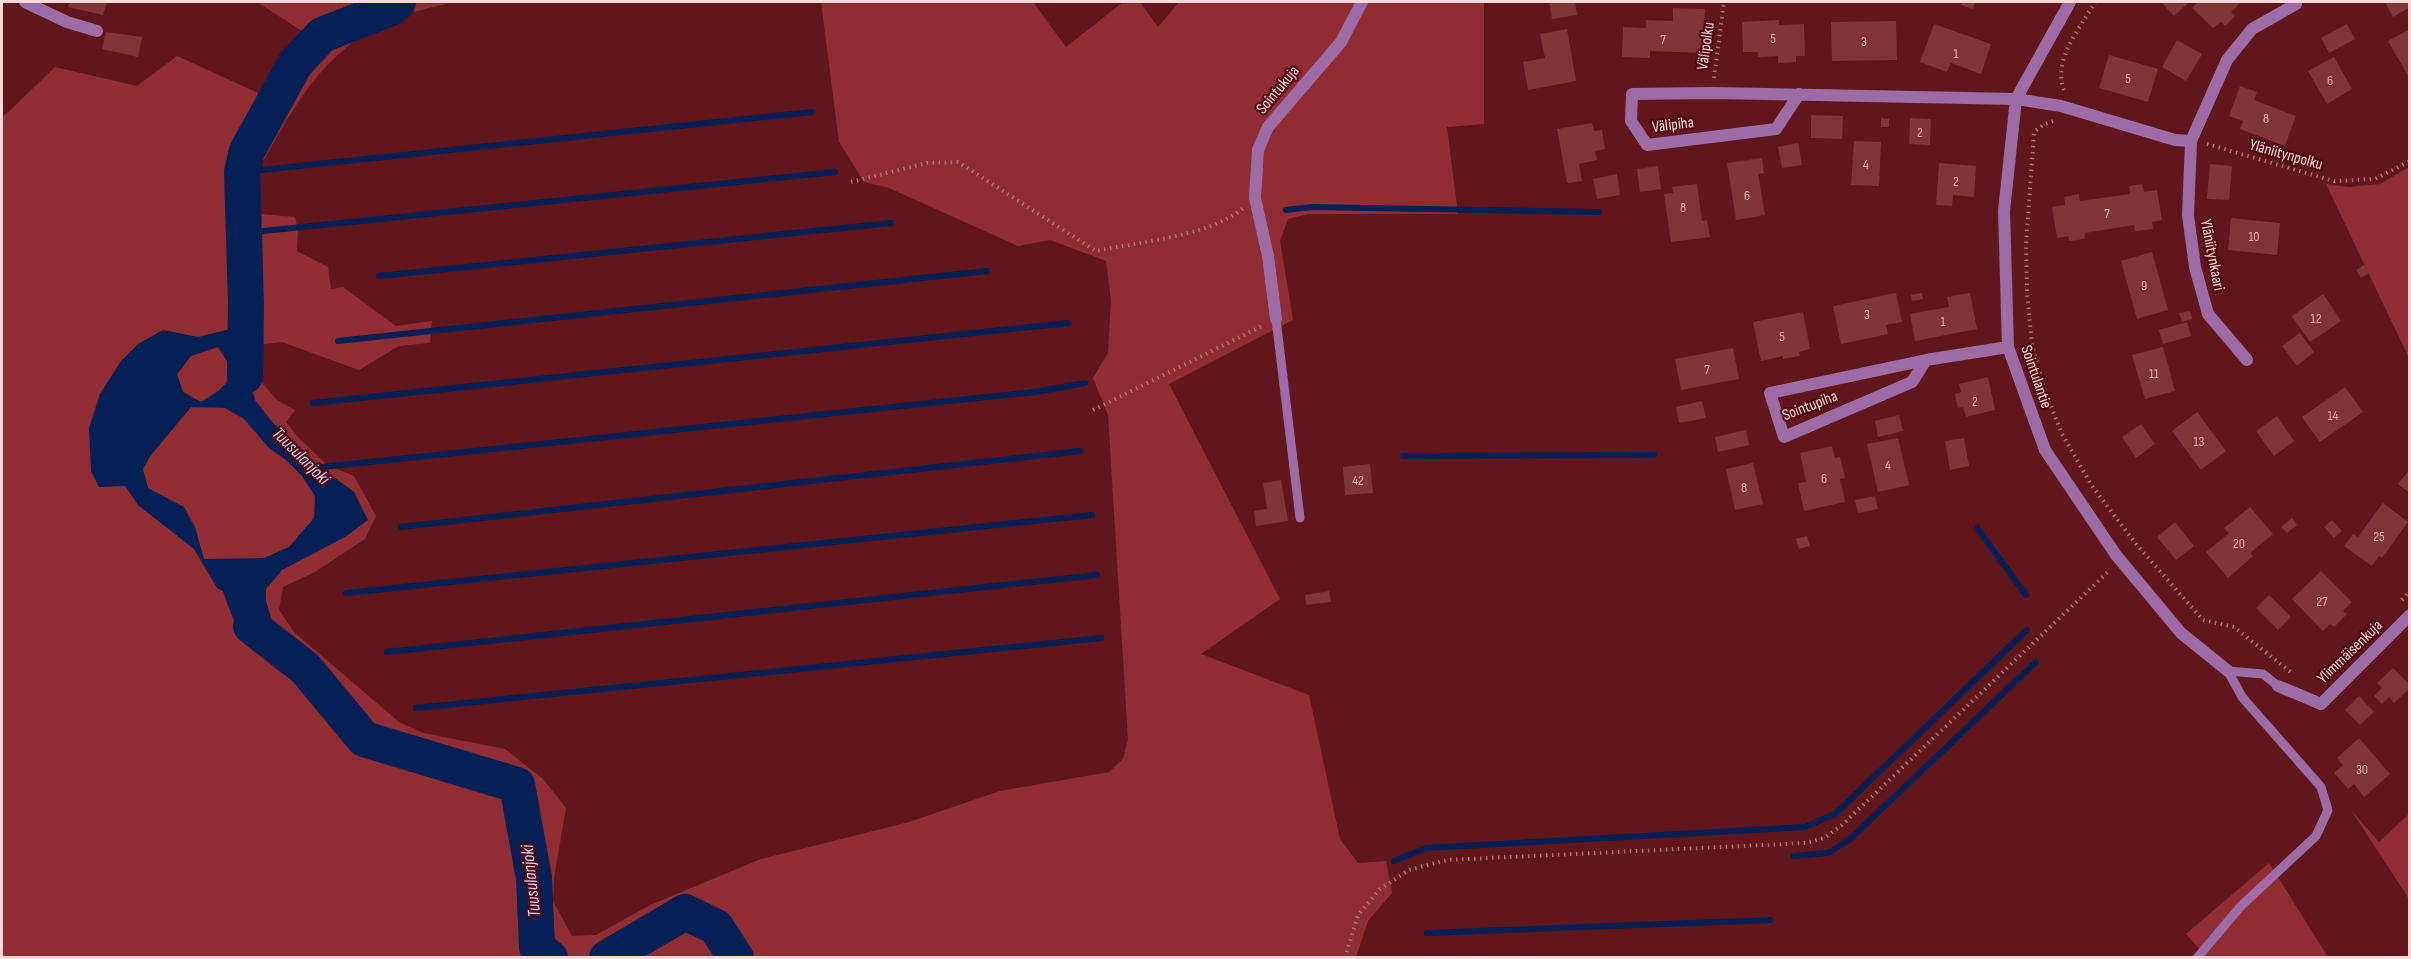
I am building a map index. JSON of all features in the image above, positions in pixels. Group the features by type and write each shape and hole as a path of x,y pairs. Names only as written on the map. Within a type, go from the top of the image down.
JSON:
{"street":[{"path":"25,2 67,22 97,31"},
{"name":"Sointukuja","path":"1276,319 1269,256 1255,198 1254,184 1258,150 1268,127 1341,42 1362,2"},
{"name":"Sointulantie","path":"2070,2 2016,99 2004,211 2008,347 2044,450 2120,559 2181,633 2228,671"},
{"name":"Yläniitynkaari","path":"2247,360 2208,314 2195,267 2188,215 2192,141 2228,60 2252,29 2296,4"},
{"name":"Välipiha","path":"1799,94 1776,129 1647,145 1631,121 1632,94 1799,94 2016,99"},
{"path":"2016,99 2061,106 2175,140 2192,141"},
{"name":"Sointupiha","path":"1926,360 1912,382 1785,437 1770,393 1926,360 2008,347"},
{"name":"Ylimmäisenkuja","path":"2278,686 2321,704 2409,615"}],"lane":[{"path":"1276,319 1300,518"},
{"path":"2228,671 2263,674 2278,686"},
{"path":"2197,957 2241,906 2316,836 2328,810 2321,787 2242,697 2228,671"}],"path":[{"name":"Välipolku","path":"1712,93 1724,2"},
{"path":"2095,2 2062,62 2060,80 2066,93 2056,119 2034,132 2026,244 2027,292 2032,345 2045,392 2062,434 2092,486 2136,544 2203,620 2234,627 2298,677"},
{"name":"Yläniitynpolku","path":"2192,141 2334,181 2375,179 2409,162"},
{"path":"851,182 927,164 958,162 1096,251 1200,230 1234,216 1255,198"},
{"path":"1093,410 1276,319"},
{"path":"1345,957 1358,915 1380,889 1409,870 1447,860 1806,843 1824,838 1842,825 2136,544"},
{"path":"2397,606 2409,590"}],"shaded area":[{"path":"257,2 453,2 387,22 342,51 308,88 254,177 261,214 295,217 298,230 297,251 328,267 331,289 343,287 396,326 432,321 430,343 399,346 359,370 282,342 257,345 255,375 277,400 295,410 286,422 326,464 354,476 376,516 365,539 315,572 283,587 279,610 295,633 399,722 423,733 505,749 543,779 566,808 554,878 553,901 572,936 596,935 650,905 761,859 909,822 1000,791 1109,772 1123,759 1128,739 1108,415 1093,378 1108,353 1111,301 1106,261 1050,240 1018,246 889,188 864,182 839,142 821,2 1033,2 1066,47 1123,2 1140,2 1158,27 1179,2 1484,2 1484,124 1447,127 1458,214 1308,214 1288,219 1280,241 1293,320 1169,384 1280,599 1201,654 1309,695 1340,839 1358,863 1386,861 1392,893 1368,921 1356,957 2,957 2,115 4,116 55,67 137,86 177,56 269,98 305,33"},
{"path":"2409,167 2409,358 2326,184 2349,187 2380,184"},
{"path":"2351,810 2379,842 2409,814 2409,899"},
{"path":"2269,863 2328,957 2207,957 2186,934"}],"water":[{"path":"234,328 250,328 250,383 255,400 273,423 308,458 354,492 368,520 345,537 282,570 266,589 266,601 274,628 296,653 286,660 260,648 244,636 233,618 223,591 217,588 194,549 138,505 125,486 99,487 91,471 89,428 100,394 121,361 138,344 163,330 198,337","holes":["218,347 232,369 221,389 201,402 183,392 177,374 191,356","191,407 225,408 244,419 269,448 285,459 302,476 315,496 314,518 289,547 264,558 204,559 195,527 184,507 148,488 143,469 151,455"]}],"building":[{"path":"70,2 107,2 103,15 68,7"},
{"path":"1549,2 1575,2 1577,15 1552,19"},
{"path":"1962,2 1975,2 1973,9 1961,5"},
{"path":"2161,2 2187,2 2188,3 2174,16"},
{"path":"2198,2 2241,2 2231,12 2235,16 2225,26 2221,22 2213,28 2192,8"},
{"path":"2385,2 2410,2 2410,7 2393,17"},
{"path":"1673,8 1705,9 1703,53 1650,51 1650,58 1622,57 1623,27 1646,28 1646,20 1673,21"},
{"path":"1779,20 1779,25 1804,24 1805,56 1796,56 1796,62 1778,63 1778,56 1758,57 1758,52 1743,52 1742,22"},
{"path":"1896,21 1897,60 1832,61 1831,22"},
{"path":"1934,24 1991,44 1981,74 1951,63 1947,72 1920,62"},
{"path":"2347,24 2355,39 2329,53 2321,38"},
{"path":"1567,29 1576,81 1528,90 1523,62 1545,58 1540,34"},
{"path":"2410,29 2410,79 2388,41"},
{"path":"106,32 142,37 138,57 102,49"},
{"path":"2177,40 2202,54 2186,81 2162,67"},
{"path":"2109,55 2158,69 2148,102 2099,88"},
{"path":"2334,57 2352,89 2327,104 2308,71"},
{"path":"2240,86 2257,92 2254,100 2296,116 2285,146 2240,129 2243,121 2229,116"},
{"path":"1811,115 1843,116 1842,139 1811,138"},
{"path":"1881,118 1889,119 1889,127 1881,127"},
{"path":"1910,118 1931,119 1930,145 1909,144"},
{"path":"1592,123 1594,131 1602,130 1605,149 1595,151 1597,160 1579,164 1582,181 1567,183 1557,129"},
{"path":"1854,141 1881,142 1879,186 1851,185"},
{"path":"1798,143 1802,165 1782,168 1778,147"},
{"path":"1762,158 1764,173 1758,174 1765,215 1736,220 1727,163"},
{"path":"1939,163 1976,166 1974,197 1953,195 1952,206 1936,205"},
{"path":"2210,164 2232,166 2229,200 2207,199"},
{"path":"1658,166 1661,189 1640,192 1637,169"},
{"path":"1617,174 1620,195 1597,199 1593,179"},
{"path":"1697,184 1702,221 1707,220 1710,237 1671,242 1664,194 1673,193 1672,187"},
{"path":"2142,184 2144,192 2157,190 2162,220 2152,222 2153,229 2135,231 2134,225 2085,233 2085,239 2069,241 2068,236 2057,238 2052,207 2065,205 2064,197 2079,194 2080,201 2130,194 2129,186"},
{"path":"2231,218 2280,223 2277,255 2228,250"},
{"path":"2152,252 2168,310 2137,319 2121,261"},
{"path":"2364,265 2369,273 2361,278 2356,270"},
{"path":"1896,293 1902,322 1886,325 1888,334 1841,344 1833,306"},
{"path":"1922,293 1923,299 1912,301 1911,295"},
{"path":"1970,293 1977,329 1915,341 1910,314 1949,307 1947,297"},
{"path":"2323,294 2341,321 2310,342 2292,316"},
{"path":"2190,311 2192,319 2182,322 2179,313"},
{"path":"1803,312 1810,349 1799,352 1800,356 1783,359 1783,356 1761,361 1753,322"},
{"path":"2187,322 2191,336 2163,344 2159,330"},
{"path":"2300,333 2314,352 2297,366 2282,346"},
{"path":"2163,347 2175,391 2145,399 2132,355"},
{"path":"1733,348 1739,379 1681,390 1675,359"},
{"path":"1988,377 1995,410 1966,417 1963,407 1958,408 1955,394 1961,392 1959,384"},
{"path":"2345,387 2363,412 2320,442 2302,417"},
{"path":"1702,401 1706,418 1679,423 1676,407"},
{"path":"2197,412 2226,451 2201,470 2172,431"},
{"path":"1899,415 1903,431 1878,437 1875,421"},
{"path":"2277,416 2294,441 2274,456 2256,431"},
{"path":"2141,424 2155,444 2136,458 2122,437"},
{"path":"1746,430 1749,445 1718,452 1715,437"},
{"path":"1898,438 1909,485 1878,492 1867,444"},
{"path":"1964,438 1969,466 1950,470 1945,441"},
{"path":"1832,446 1835,458 1840,457 1845,478 1840,479 1845,502 1804,511 1798,483 1806,482 1800,453"},
{"path":"1753,463 1763,504 1735,510 1726,469"},
{"path":"1370,464 1373,493 1345,495 1343,467"},
{"path":"2410,469 2410,493 2398,484"},
{"path":"1281,480 1288,521 1256,526 1254,511 1267,509 1263,483"},
{"path":"1875,496 1878,509 1858,513 1855,500"},
{"path":"2383,503 2408,522 2382,558 2379,556 2372,566 2344,546 2353,534 2358,537"},
{"path":"2250,507 2273,534 2250,553 2253,556 2228,578 2206,552 2229,533 2224,528"},
{"path":"2292,518 2297,525 2287,533 2281,527"},
{"path":"2332,520 2342,531 2334,538 2324,527"},
{"path":"2175,522 2194,546 2176,560 2157,537"},
{"path":"1807,536 1810,546 1799,549 1796,539"},
{"path":"2321,571 2352,602 2343,611 2347,614 2334,627 2330,624 2323,631 2292,599"},
{"path":"1329,591 1331,602 1306,605 1305,595"},
{"path":"2269,595 2291,617 2278,630 2256,608"},
{"path":"2393,668 2410,685 2410,688 2394,703 2389,697 2382,704 2374,696 2382,688 2377,683"},
{"path":"2359,696 2374,712 2360,725 2345,710"},
{"path":"2359,738 2390,774 2364,797 2354,784 2348,789 2334,773 2343,765 2337,758"}],"waterway":[{"name":"Tuusulanjoki","path":"245,376 246,303 242,172 247,151 295,64 322,35 391,8 398,2"},
{"path":"242,172 812,112"},
{"path":"244,233 835,172"},
{"path":"1286,210 1312,207 1599,212"},
{"path":"379,276 891,223"},
{"path":"338,341 987,271"},
{"path":"313,403 1068,323"},
{"path":"313,468 1035,392 1085,383"},
{"path":"401,527 1080,451"},
{"path":"1403,456 1654,455"},
{"path":"346,593 1092,515"},
{"path":"1977,528 2026,595"},
{"path":"387,652 1097,575"},
{"name":"Tuusulanjoki","path":"251,626 305,668 364,739 517,785 534,878 537,947 550,958"},
{"path":"1394,861 1426,848 1805,827 1835,814 2027,630"},
{"path":"416,708 1101,638"},
{"path":"1794,856 1828,853 1849,840 2036,662"},
{"name":"Tuusulanjoki","path":"607,958 685,912 716,927 736,958"},
{"path":"1427,933 1771,920"}]}
